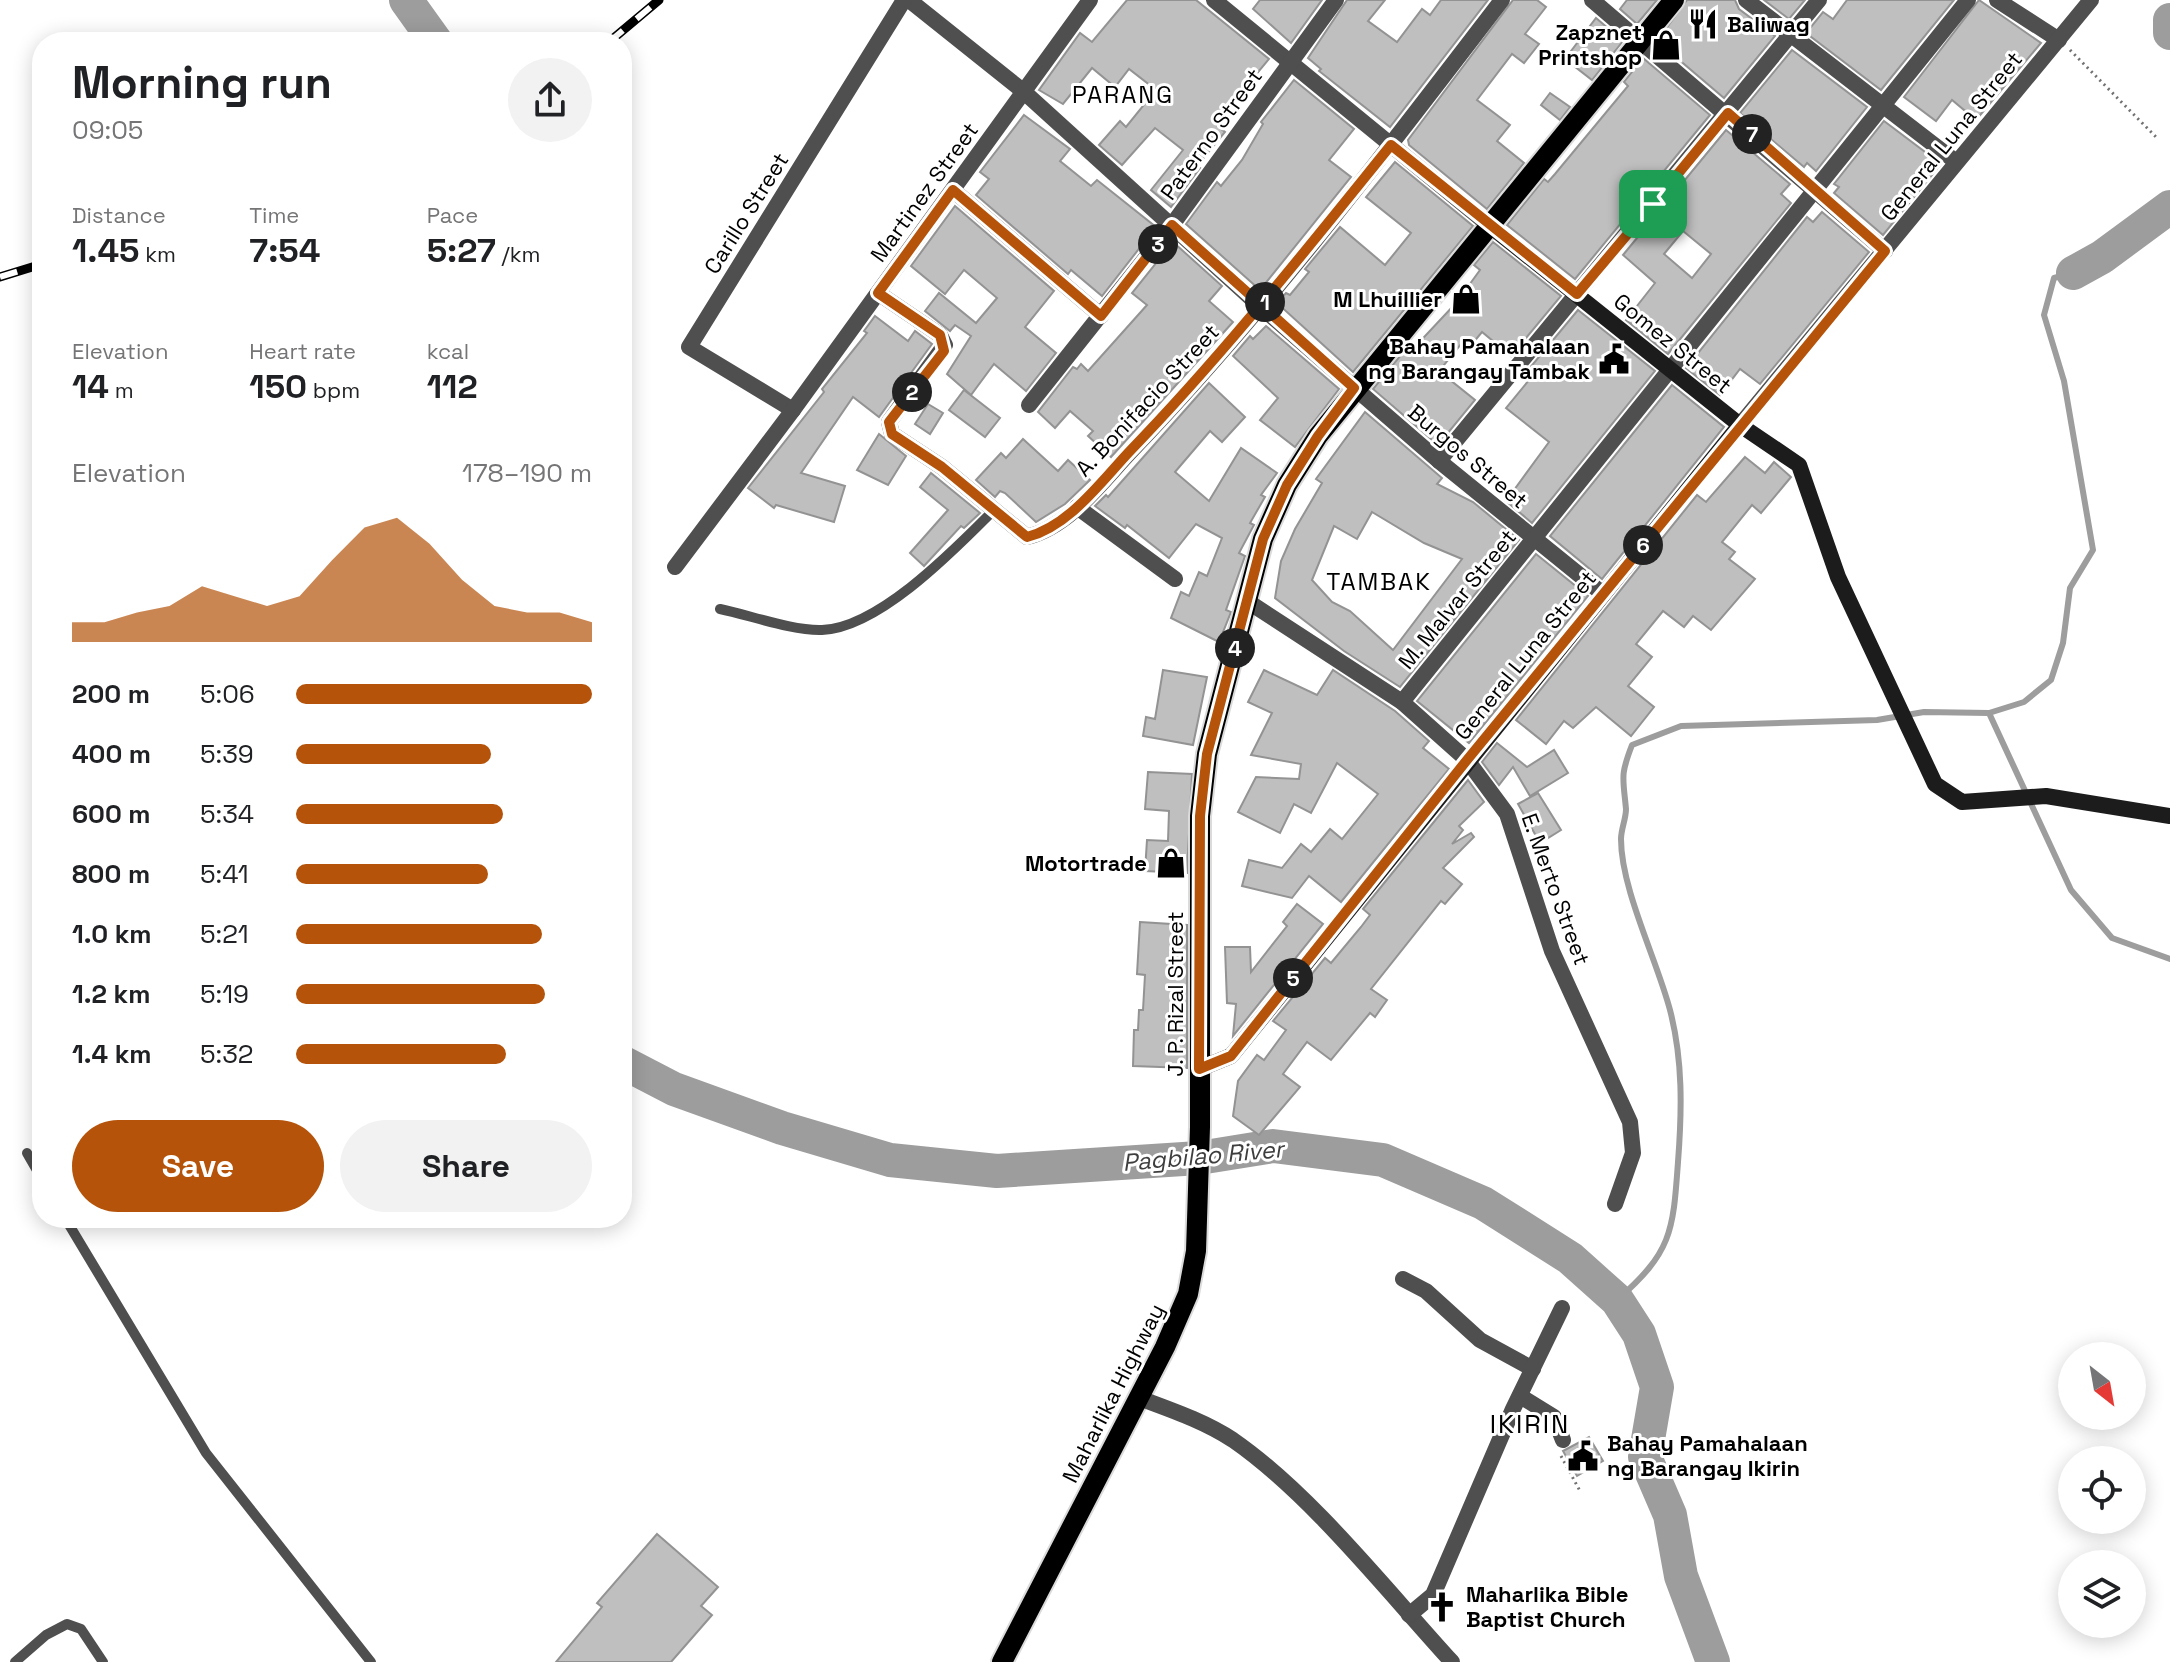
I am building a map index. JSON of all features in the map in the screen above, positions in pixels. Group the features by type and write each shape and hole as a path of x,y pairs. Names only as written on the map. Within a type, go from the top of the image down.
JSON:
{"main road":[{"name":"J. P. Rizal Street","path":"1200,1127 1200,816 1207,754 1263,539 1287,485 1354,388 1674,0"},
{"name":"Maharlika Highway","path":"1002,1662 1139,1398 1188,1294 1198,1210 1200,1127"}],"street":[{"name":"Burgos Street","path":"907,0 1023,91 1354,388 1603,594"},
{"name":"Carillo Street","path":"793,410 689,347 907,0"},
{"name":"Martinez Street","path":"675,567 793,410 1090,0"},
{"name":"Gomez Street","path":"1214,0 1740,425 1799,465 1838,577 1935,784 1962,802 2046,796 2170,816"},
{"name":"Paterno Street","path":"1029,405 1172,225 1336,0"},
{"name":"A. Bonifacio Street","path":"878,293 940,335 945,345 944,351 889,422 889,429 942,467 1027,537 1044,532 1077,507 1210,367 1391,145 1502,0"},
{"path":"1592,0 1728,113 1885,251"},
{"path":"1746,0 1955,161"},
{"path":"1439,461 1819,0"},
{"name":"M. Malvar Street","path":"1402,702 1968,0"},
{"path":"1997,0 2059,40"},
{"name":"General Luna Street","path":"1199,1069 1231,1056 1467,760 1885,251 1955,161 2091,0"},
{"path":"953,190 1101,316"},
{"path":"1077,507 1175,579"},
{"name":"E. Merto Street","path":"1247,601 1402,702 1467,760 1507,814 1552,951 1630,1122 1633,1153 1615,1204"},
{"path":"1403,1279 1426,1291 1480,1340 1533,1369"},
{"path":"1409,1615 1433,1595 1562,1308"},
{"path":"1520,1396 1554,1417 1563,1440"},
{"path":"1139,1398 1188,1416 1231,1439 1262,1462 1292,1488 1452,1662"}],"lane":[{"path":"720,609 818,630 846,627 934,570 994,510"},
{"path":"27,1153 32,1162"},
{"path":"71,1228 206,1453 371,1662"},
{"path":"15,1662 46,1635 67,1624 81,1629 103,1662"}],"path":[{"path":"2059,40 2158,139"},
{"path":"1563,1440 1558,1451 1580,1491"}],"building":[{"path":"1127,0 1196,0 1269,59 1215,124 1225,132 1197,166 1200,168 1171,207 1151,190 1183,150 1155,128 1122,165 1099,145 1120,121 1126,127 1156,90 1129,69 1115,87 1092,68 1063,104 1039,90 1080,33 1092,42"},
{"path":"1260,0 1322,0 1291,43 1253,9"},
{"path":"1347,0 1385,0 1368,21 1397,42 1422,9 1430,15 1441,0 1488,0 1390,127 1319,71 1321,69 1308,58"},
{"path":"1513,0 1537,0 1546,7 1525,34 1539,44 1524,63 1512,54 1477,100 1510,125 1497,141 1524,163 1487,209 1409,145 1408,140"},
{"path":"1627,0 1657,0 1637,24 1620,9"},
{"path":"1687,0 1735,0 1739,9 1775,36 1724,98 1657,41"},
{"path":"1764,0 1805,0 1789,19"},
{"path":"1847,0 1954,0 1881,90 1806,33 1823,12 1833,19"},
{"path":"1979,0 2041,43 1976,120 1952,100 1936,121 1904,97"},
{"path":"1596,18 1623,41 1592,80 1565,59"},
{"path":"1792,50 1867,107 1816,171 1807,163 1804,167 1740,113"},
{"path":"1643,58 1710,115 1575,279 1507,225 1544,179 1548,182 1555,174 1628,86 1624,82"},
{"path":"1294,80 1354,129 1329,160 1351,177 1260,290 1186,224 1217,182 1221,186 1242,160 1263,124 1261,122"},
{"path":"1550,93 1570,107 1560,120 1541,105"},
{"path":"1024,115 1070,149 1060,161 1091,186 1097,180 1156,227 1102,296 1071,270 1068,274 976,195 989,179 980,172"},
{"path":"1884,121 1941,164 1883,235 1834,193 1839,187 1834,184"},
{"path":"1726,130 1790,184 1781,194 1791,203 1668,354 1626,320 1655,283 1623,255","holes":["1683,231 1711,254 1692,278 1664,254"]},
{"path":"1395,162 1473,226 1353,372 1277,303 1286,293 1290,295 1309,272 1305,269 1340,227 1385,265 1411,233 1366,197"},
{"path":"955,206 1054,291 1025,327 1056,353 1026,391 994,364 971,395 947,374 971,336 955,325 950,331 925,311 939,293 976,323 997,298 964,270 945,294 911,266"},
{"path":"1822,212 1869,252 1760,384 1740,369 1720,395 1686,368 1807,217 1813,222"},
{"path":"1173,242 1222,286 1209,301 1233,322 1111,457 1088,436 1093,431 1070,411 1055,428 1038,412 1073,367 1077,369 1081,364 1088,371 1147,305 1132,293"},
{"path":"1493,242 1561,296 1511,356 1482,332 1468,349 1461,344 1439,371 1475,400 1438,445 1373,389 1405,350 1412,350 1456,303 1480,270 1474,265"},
{"path":"1578,310 1655,371 1532,523 1506,501 1549,442 1506,408 1534,374 1528,370"},
{"path":"875,316 908,341 915,331 932,344 879,417 853,397 801,473 845,486 834,522 776,505 774,508 748,488 824,392 822,389 867,333 864,331"},
{"path":"1266,326 1339,389 1295,447 1260,420 1278,398 1233,356 1250,336 1253,339"},
{"path":"1209,383 1245,417 1222,442 1210,431 1175,472 1209,501 1241,448 1277,473 1261,495 1265,497 1250,523 1254,525 1239,553 1245,556 1226,610 1231,612 1219,642 1171,618 1181,592 1189,596 1199,572 1207,576 1222,538 1196,524 1169,558 1127,525 1125,528 1095,506 1106,495 1108,497"},
{"path":"1672,385 1724,427 1602,579 1550,536"},
{"path":"964,390 1000,418 985,437 949,410"},
{"path":"928,404 943,413 930,434 915,424"},
{"path":"1365,412 1442,478 1437,484 1473,502 1519,540 1400,687 1344,651 1275,598 1281,561 1295,529 1322,483 1316,479","holes":["1372,512 1424,543 1462,559 1393,650 1350,611 1332,602 1312,580 1334,526 1357,539"]},
{"path":"879,434 906,456 888,485 857,470"},
{"path":"1023,439 1058,471 1068,460 1090,480 1065,504 1036,522 1005,493 1000,491 995,497 976,480 1001,453 1006,458"},
{"path":"1745,457 1765,473 1774,462 1791,477 1761,513 1752,505 1722,542 1735,552 1729,559 1755,579 1711,630 1693,616 1684,627 1663,611 1636,644 1652,657 1628,686 1654,707 1631,736 1596,707 1573,728 1564,721 1546,744 1516,720 1697,495 1706,502"},
{"path":"931,473 980,513 964,528 961,526 924,566 910,553 948,510 920,487"},
{"path":"1536,554 1588,596 1469,743 1417,701"},
{"path":"1163,670 1207,677 1193,745 1143,736 1146,717 1155,719"},
{"path":"1264,670 1317,695 1333,670 1395,711 1429,741 1423,748 1449,769 1341,902 1309,876 1292,898 1242,886 1249,860 1282,868 1301,844 1311,852 1330,829 1342,839 1378,794 1337,763 1311,813 1294,804 1280,833 1238,812 1256,777 1299,779 1301,764 1251,755 1272,713 1248,702"},
{"path":"1497,743 1527,767 1554,750 1568,773 1530,796 1513,767 1499,785 1482,762"},
{"path":"1148,772 1192,774 1187,873 1145,871 1147,840 1168,841 1169,811 1145,809"},
{"path":"1468,780 1484,802 1459,826 1463,830 1452,844 1471,833 1474,837 1443,868 1462,884 1445,904 1441,901 1371,989 1387,1000 1375,1017 1370,1013 1331,1060 1307,1042 1283,1074 1300,1087 1259,1135 1233,1116 1238,1081 1257,1055 1264,1060 1286,1030 1273,1021 1325,958 1331,963 1361,927 1370,915 1363,909"},
{"path":"1538,793 1561,830 1540,843 1518,804"},
{"path":"1297,904 1323,924 1233,1036 1236,1004 1227,1003 1225,947 1250,947 1251,972 1287,926 1283,922"},
{"path":"1140,922 1187,925 1187,1068 1133,1066 1134,1030 1138,1030 1139,1010 1143,1010 1145,975 1137,974"},
{"name":"Bahay Pamahalaan ng Barangay Ikirin","path":"1589,1437 1603,1461 1577,1476 1563,1451"},
{"path":"657,1534 718,1587 701,1606 712,1615 671,1662 556,1662 602,1607 597,1603"}],"waterway":[{"name":"Pagbilao River","path":"406,0 429,32"},
{"path":"2170,20 2170,33"},
{"path":"2073,273 2102,257 2170,207"},
{"path":"1617,1300 1649,1268 1666,1239 1674,1206 1680,1123 1679,1066 1670,1010 1633,902 1623,859 1621,835 1626,809 1623,777 1632,745 1681,726 1877,720 1924,712 1989,713 2024,702 2051,680 2063,643 2070,588 2093,550 2064,381 2044,315 2054,278 2073,273"},
{"path":"1989,713 2071,890 2112,938 2170,959"},
{"name":"Pagbilao River","path":"632,1067 674,1089 782,1128 890,1160 997,1171 1199,1158 1273,1146 1383,1160 1483,1203 1570,1258 1617,1300 1639,1334 1657,1387 1645,1457 1670,1515 1681,1576 1713,1662"}],"railway":[{"path":"621,32 659,0"},
{"path":"0,277 32,267"}],"place":[{"name":"Baliwag","path":"1703,24"},
{"name":"Zapznet Printshop","path":"1666,45"},
{"name":"M Lhuillier","path":"1466,299"},
{"name":"Bahay Pamahalaan ng Barangay Tambak","path":"1614,359"},
{"name":"Motortrade","path":"1171,863"},
{"name":"Bahay Pamahalaan ng Barangay Ikirin","path":"1583,1456"},
{"name":"Maharlika Bible Baptist Church","path":"1442,1607"}],"district":[{"name":"PARANG","path":"1123,95"},
{"name":"TAMBAK","path":"1379,582"},
{"name":"IKIRIN","path":"1530,1424"}],"route":[{"path":"1653,204 1577,294 1391,145 1261,307 1210,367 1077,507 1044,532 1027,537 942,467 892,434 889,422 944,351 945,345 940,335 878,293 953,190 1101,316 1172,225 1261,307 1354,388 1287,485 1263,539 1207,754 1200,816 1198,877 1199,1069 1231,1056 1467,760 1885,251 1728,113 1653,204"}]}
